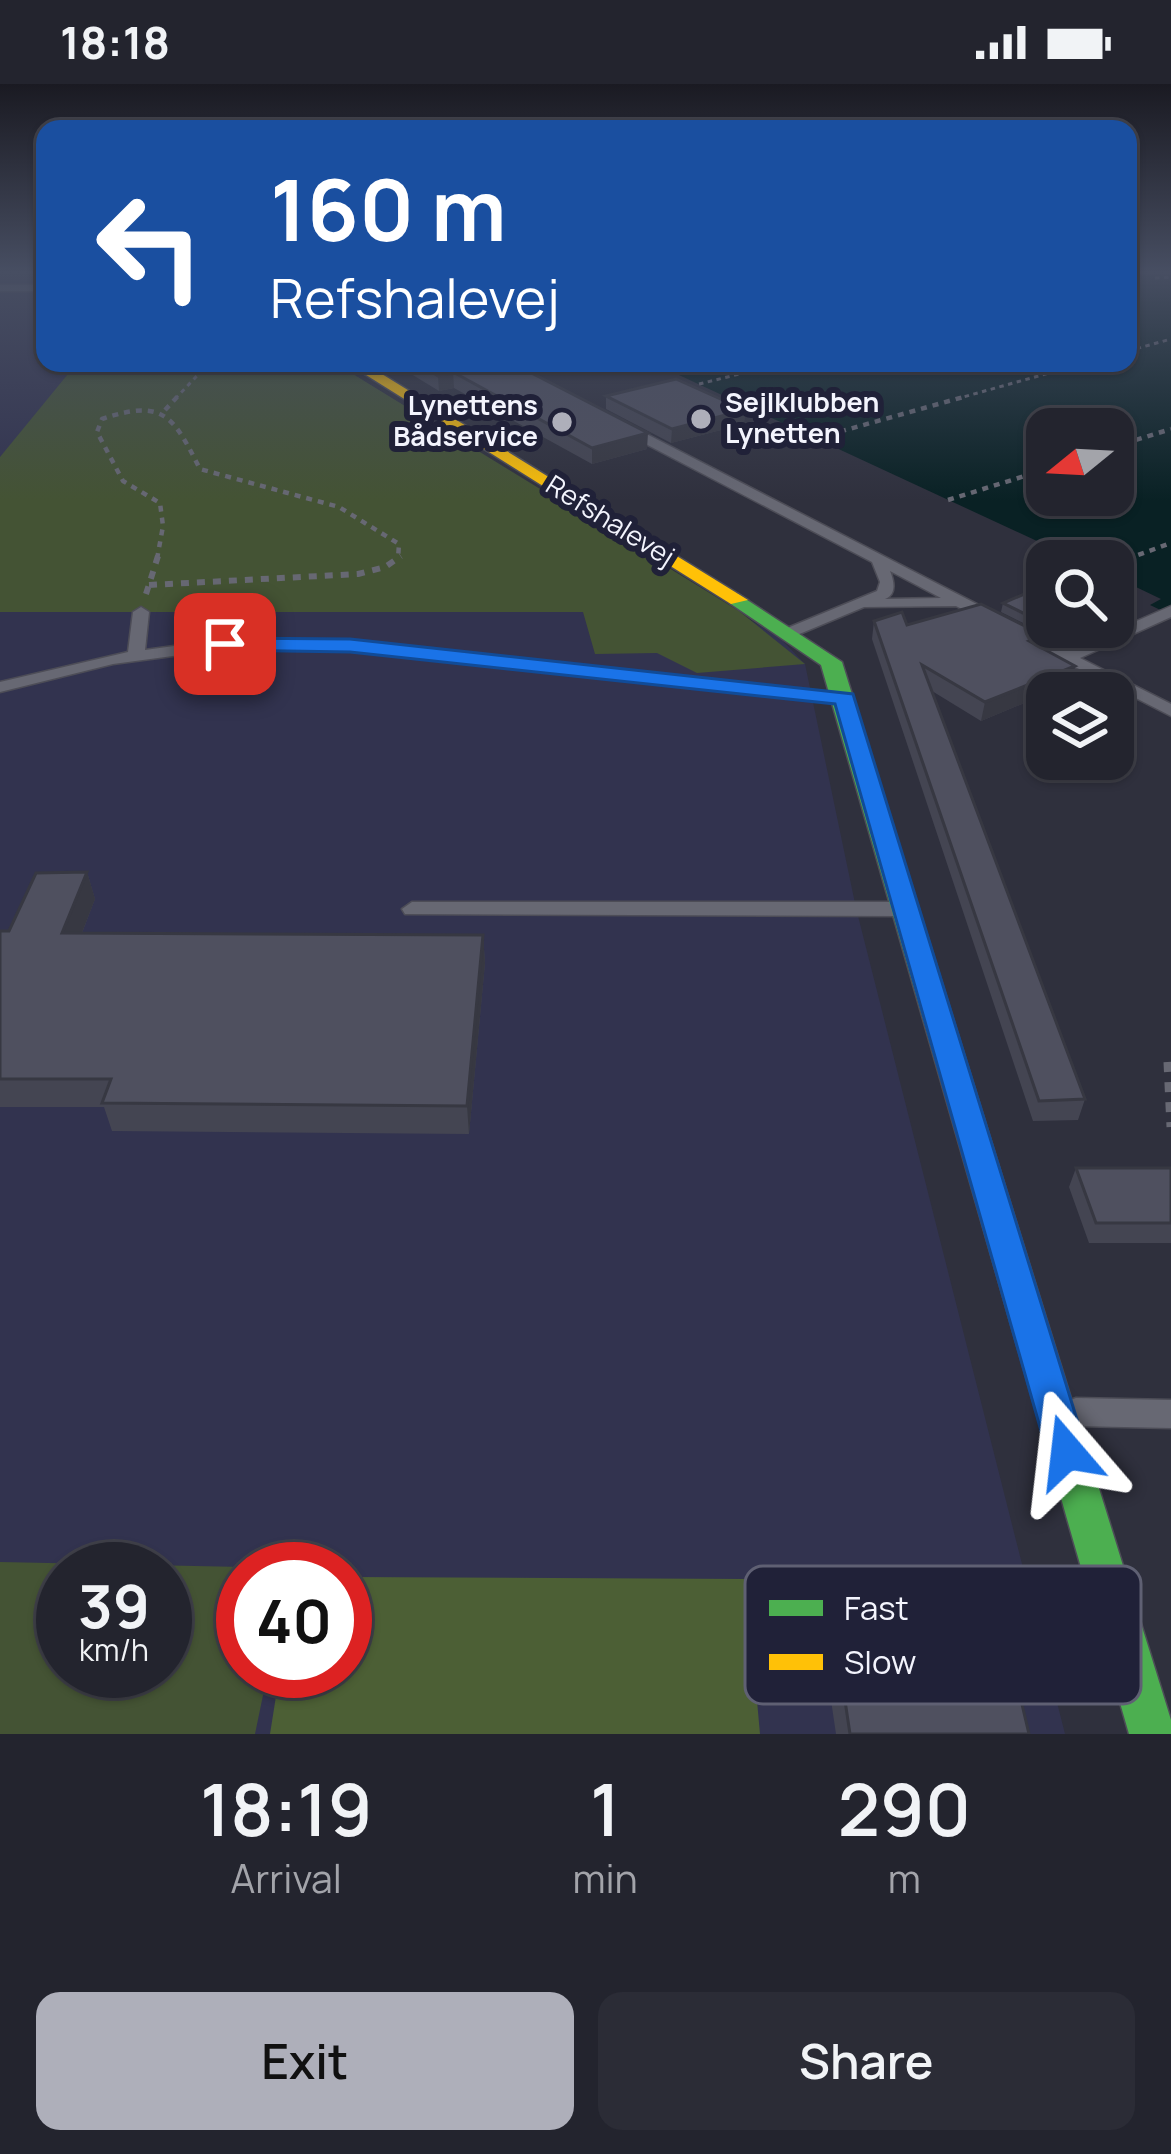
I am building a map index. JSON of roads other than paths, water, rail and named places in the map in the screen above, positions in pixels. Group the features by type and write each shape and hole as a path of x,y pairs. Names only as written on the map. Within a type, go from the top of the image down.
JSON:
{"street":[{"name":"Refshalevej","path":"369,372 790,632 831,662 1101,1566"},
{"name":"Refshalevej","path":"1141,1697 1152,1734"}],"lane":[{"path":"530,372 521,374 554,392"},
{"path":"608,420 1171,711"},
{"path":"869,604 884,594 887,582 878,559"},
{"path":"790,632 869,604 964,603"},
{"path":"1068,657 1171,611"},
{"path":"136,656 141,612"},
{"path":"0,687 136,656 225,644 350,645 845,699"},
{"path":"412,909 908,909"},
{"path":"1055,1412 1171,1414"}],"place":[{"name":"Sejlklubben Lynetten","path":"701,419"},
{"name":"Lynettens Bådservice","path":"562,422"}]}
